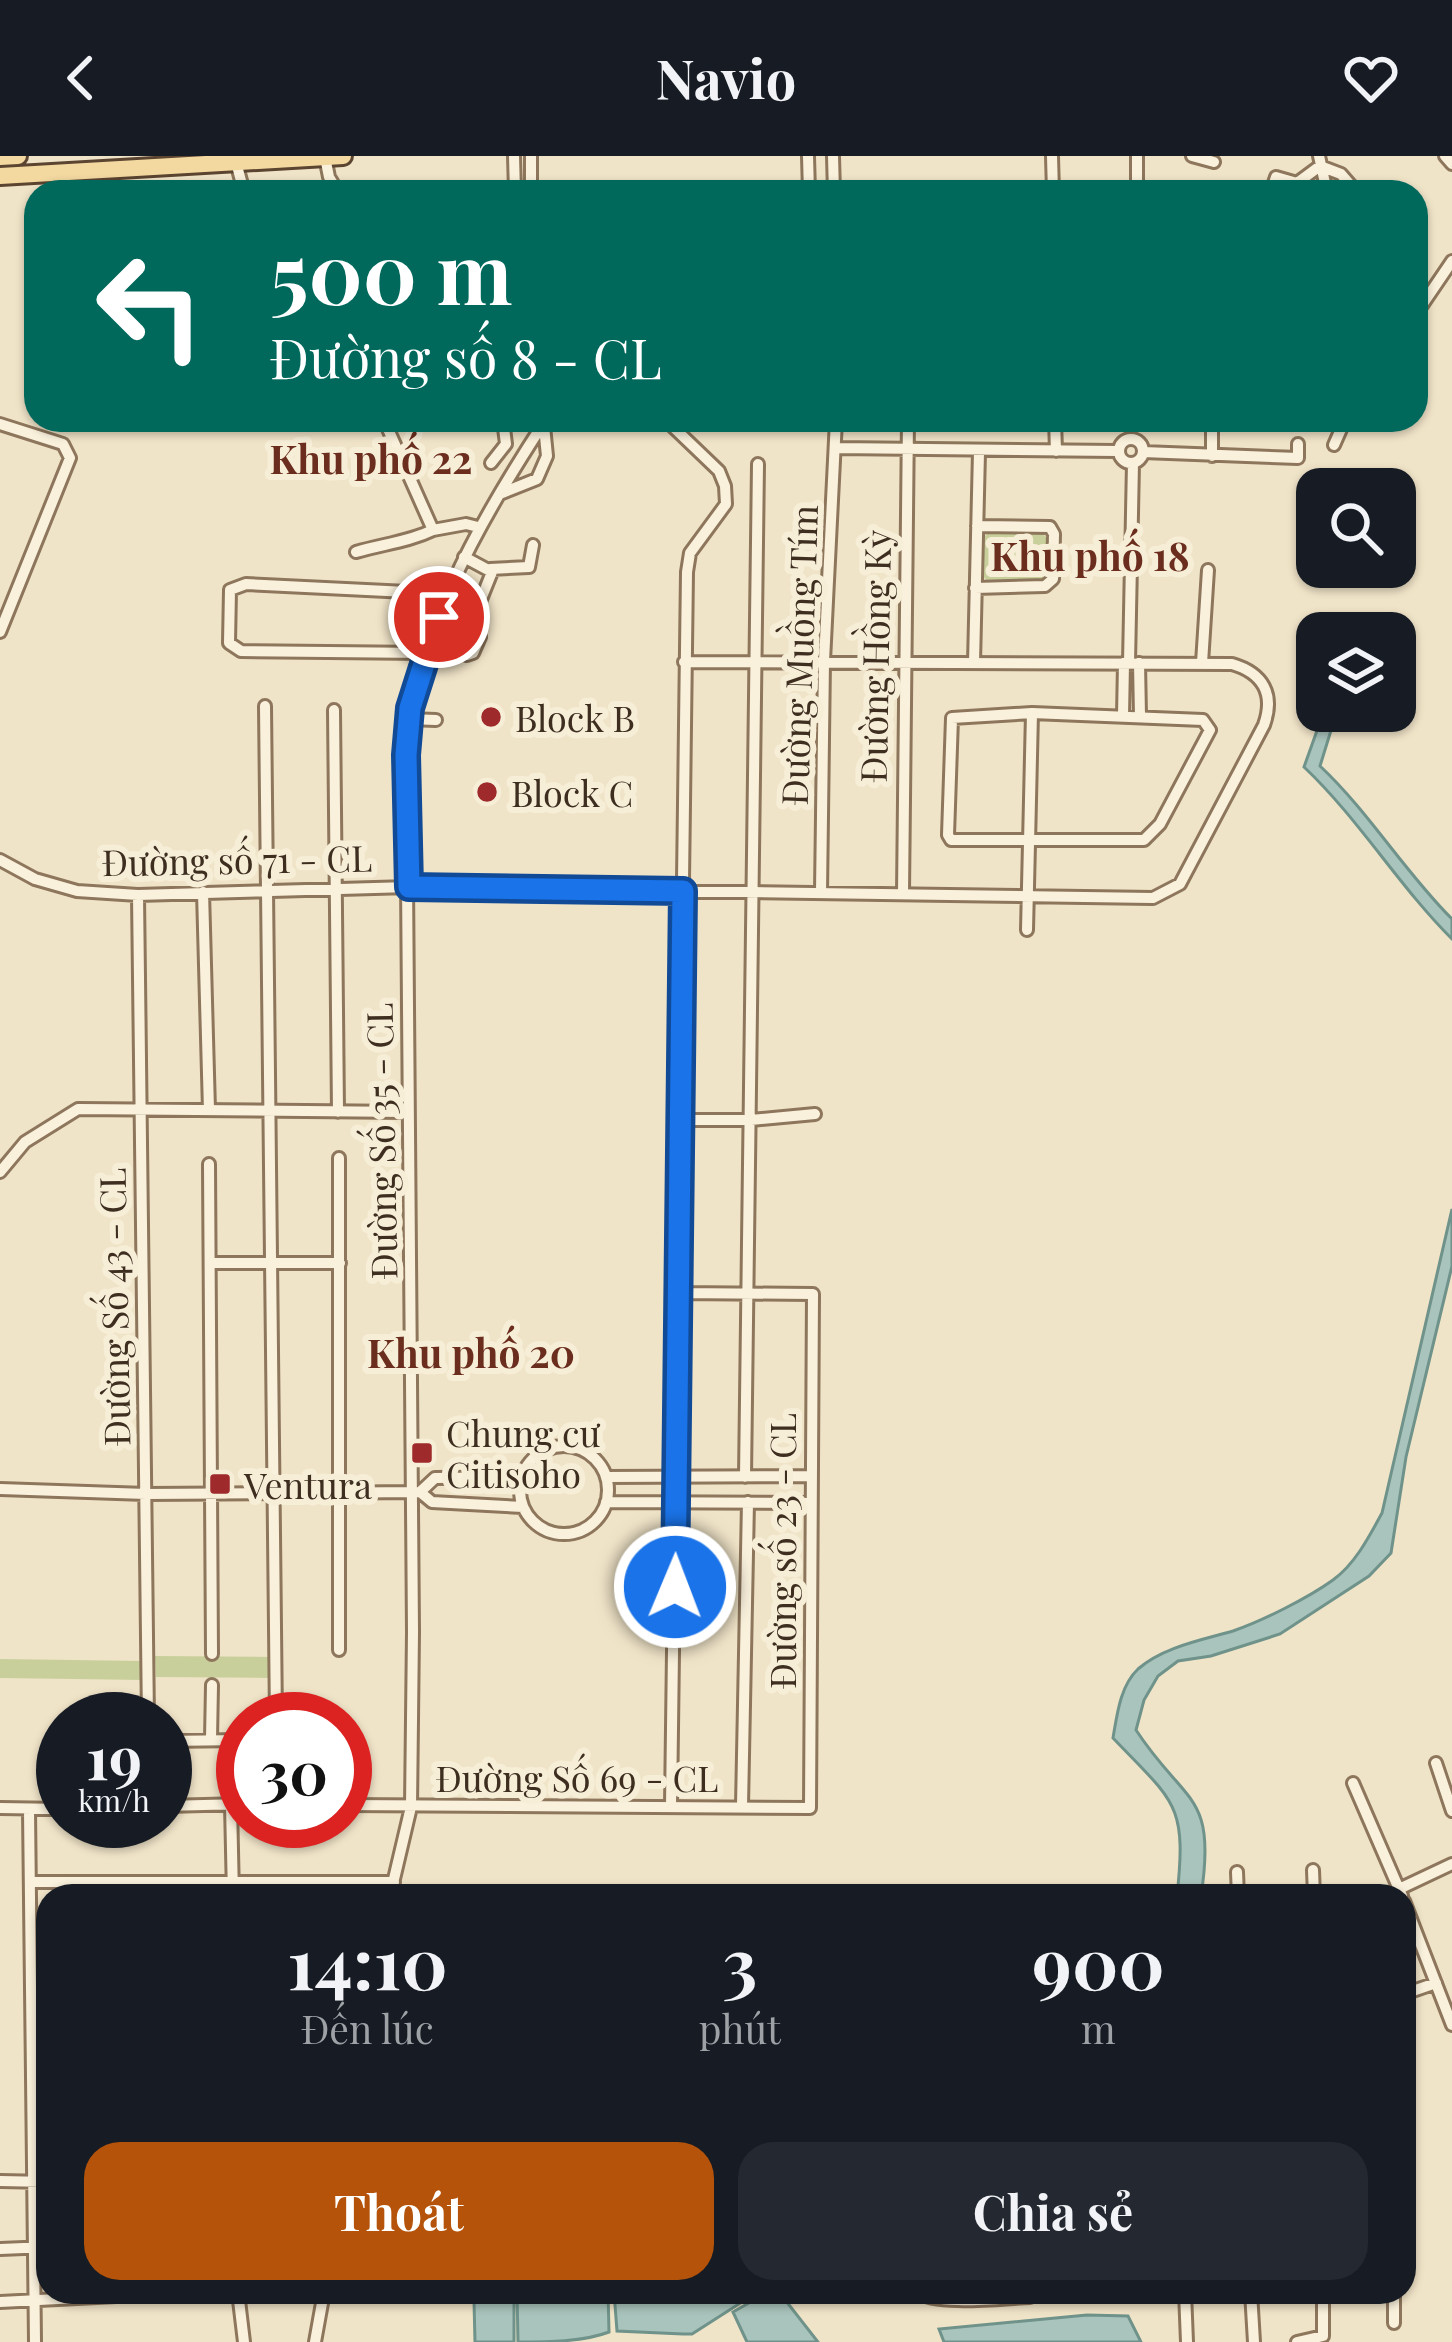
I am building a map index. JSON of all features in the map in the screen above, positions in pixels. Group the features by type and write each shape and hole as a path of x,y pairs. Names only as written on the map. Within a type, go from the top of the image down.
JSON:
{"main road":[{"path":"0,157 17,156"},
{"path":"97,163 180,156"},
{"path":"0,172 63,164 343,156"}],"street":[{"path":"1192,156 1214,162"},
{"path":"1445,156 1452,164"},
{"path":"1320,161 1346,180"},
{"path":"1428,296 1452,261"},
{"path":"0,632 70,458 63,444 25,432"},
{"path":"389,432 433,530"},
{"path":"490,463 506,444 504,432"},
{"path":"502,493 536,432"},
{"path":"502,493 537,478 547,456 543,432"},
{"path":"671,1806 689,553 726,504 719,471 678,432"},
{"name":"Đường Muồng Tím","path":"820,893 824,661 836,432"},
{"name":"Đường Hồng Kỳ","path":"903,894 908,432"},
{"path":"1055,432 1056,451"},
{"path":"1134,432 1143,452"},
{"path":"1212,432 1212,456"},
{"path":"1334,445 1340,432"},
{"path":"1118,451 1124,441 1134,439"},
{"path":"1143,452 1298,458 1298,444"},
{"path":"836,448 1118,451"},
{"path":"1118,451 1124,461 1133,463 1143,452"},
{"path":"974,663 979,452"},
{"path":"1124,716 1131,663 1133,463"},
{"path":"746,1478 758,464"},
{"name":"Đường Số 35 - CL","path":"393,1884 411,1807 417,1492 408,1112 409,719 428,646 448,594 478,527 502,493"},
{"path":"356,552 393,541 409,542 433,530 466,524 478,527"},
{"path":"976,588 1045,586 1053,579 1054,534 1050,527 977,526"},
{"path":"464,557 490,569 529,567 533,544"},
{"path":"469,629 490,569"},
{"path":"685,662 1202,663 1208,570"},
{"path":"439,617 480,638 473,653 428,646 242,651 229,643 230,590 246,584 448,594"},
{"path":"1131,663 1140,716"},
{"name":"Đường số 71 - CL","path":"0,860 35,879 77,891 138,895 409,887 1153,898 1180,884 1264,725 1269,705 1264,684 1246,668 1202,663"},
{"path":"265,706 276,1692"},
{"path":"334,710 338,1112"},
{"path":"1027,930 1032,713"},
{"path":"1032,713 1124,716 1203,720 1210,730 1153,832 1144,840 956,842 948,835 952,718 1032,713"},
{"path":"409,719 436,720"},
{"path":"203,892 208,1110"},
{"name":"Đường Số 43 - CL","path":"138,895 148,1692"},
{"path":"0,1172 25,1142 78,1109 408,1112"},
{"path":"681,1120 815,1114"},
{"path":"339,1158 339,1650"},
{"path":"209,1164 212,1654"},
{"path":"210,1263 340,1263"},
{"path":"679,1293 750,1292"},
{"name":"Đường số 23 - CL","path":"750,1292 813,1294 809,1808"},
{"path":"564,1446 590,1455 606,1478 606,1502 598,1518 572,1533 543,1529 523,1507 522,1477 538,1455 564,1446"},
{"path":"606,1478 811,1476"},
{"path":"417,1492 435,1478 522,1477"},
{"path":"0,1489 146,1495 417,1492 432,1502 523,1507"},
{"path":"606,1502 811,1503"},
{"path":"742,1806 748,1502"},
{"path":"211,1739 212,1685"},
{"path":"192,1740 216,1739"},
{"path":"1443,1770 1452,1811"},
{"path":"1353,1783 1397,1884"},
{"name":"Đường Số 69 - CL","path":"372,1806 809,1808"},
{"path":"0,1808 36,1810"},
{"path":"29,1810 35,2342"},
{"path":"233,1882 235,1848"},
{"path":"1416,1886 1452,1864"},
{"path":"1313,1870 1314,1884"},
{"path":"1237,1872 1238,1884"},
{"path":"30,1882 250,1884"},
{"path":"1416,1931 1452,2025"},
{"path":"1416,1990 1436,1983"},
{"path":"0,2181 36,2182"},
{"path":"0,2249 36,2248"},
{"path":"0,2302 34,2301"},
{"path":"239,2304 244,2342"},
{"path":"315,2342 322,2304"},
{"path":"1185,2304 1187,2342"},
{"path":"1252,2304 1254,2342"},
{"path":"1297,2342 1322,2336 1323,2304"},
{"path":"1394,2304 1394,2323"}],"green space":[{"path":"989,532 1038,532 1049,538 1047,579 987,581 982,575 983,538"},
{"path":"155,1656 272,1657 271,1678 156,1677"},
{"path":"0,1659 144,1661 144,1680 0,1678"}],"water":[{"path":"1316,732 1331,732 1320,766 1452,919 1452,939 1343,808 1304,767"},
{"path":"1452,1209 1452,1266 1406,1457 1391,1553 1369,1576 1280,1634 1211,1656 1178,1661 1158,1676 1144,1700 1136,1730 1193,1802 1204,1837 1202,1884 1178,1884 1180,1841 1172,1806 1113,1738 1123,1692 1138,1669 1159,1655 1245,1627 1323,1587 1361,1550 1382,1513"},
{"path":"474,2304 514,2304 514,2342 475,2342"},
{"path":"517,2304 608,2304 609,2332 576,2340 518,2342"},
{"path":"615,2304 739,2304 692,2334 617,2331"},
{"path":"747,2304 788,2304 818,2342 747,2342 733,2312"},
{"path":"1087,2315 1128,2316 1141,2342 944,2342 939,2329"}],"place":[{"name":"Block B","path":"491,717"},
{"name":"Block C","path":"487,792"},
{"name":"Chung cư Citisoho","path":"422,1453"},
{"name":"Ventura","path":"220,1484"}],"district":[{"name":"Khu phố 22","path":"371,458"},
{"name":"Khu phố 18","path":"1090,555"},
{"name":"Khu phố 20","path":"471,1352"}],"route":[{"path":"439,617 410,708 406,755 409,887 683,891 675,1587"}]}
